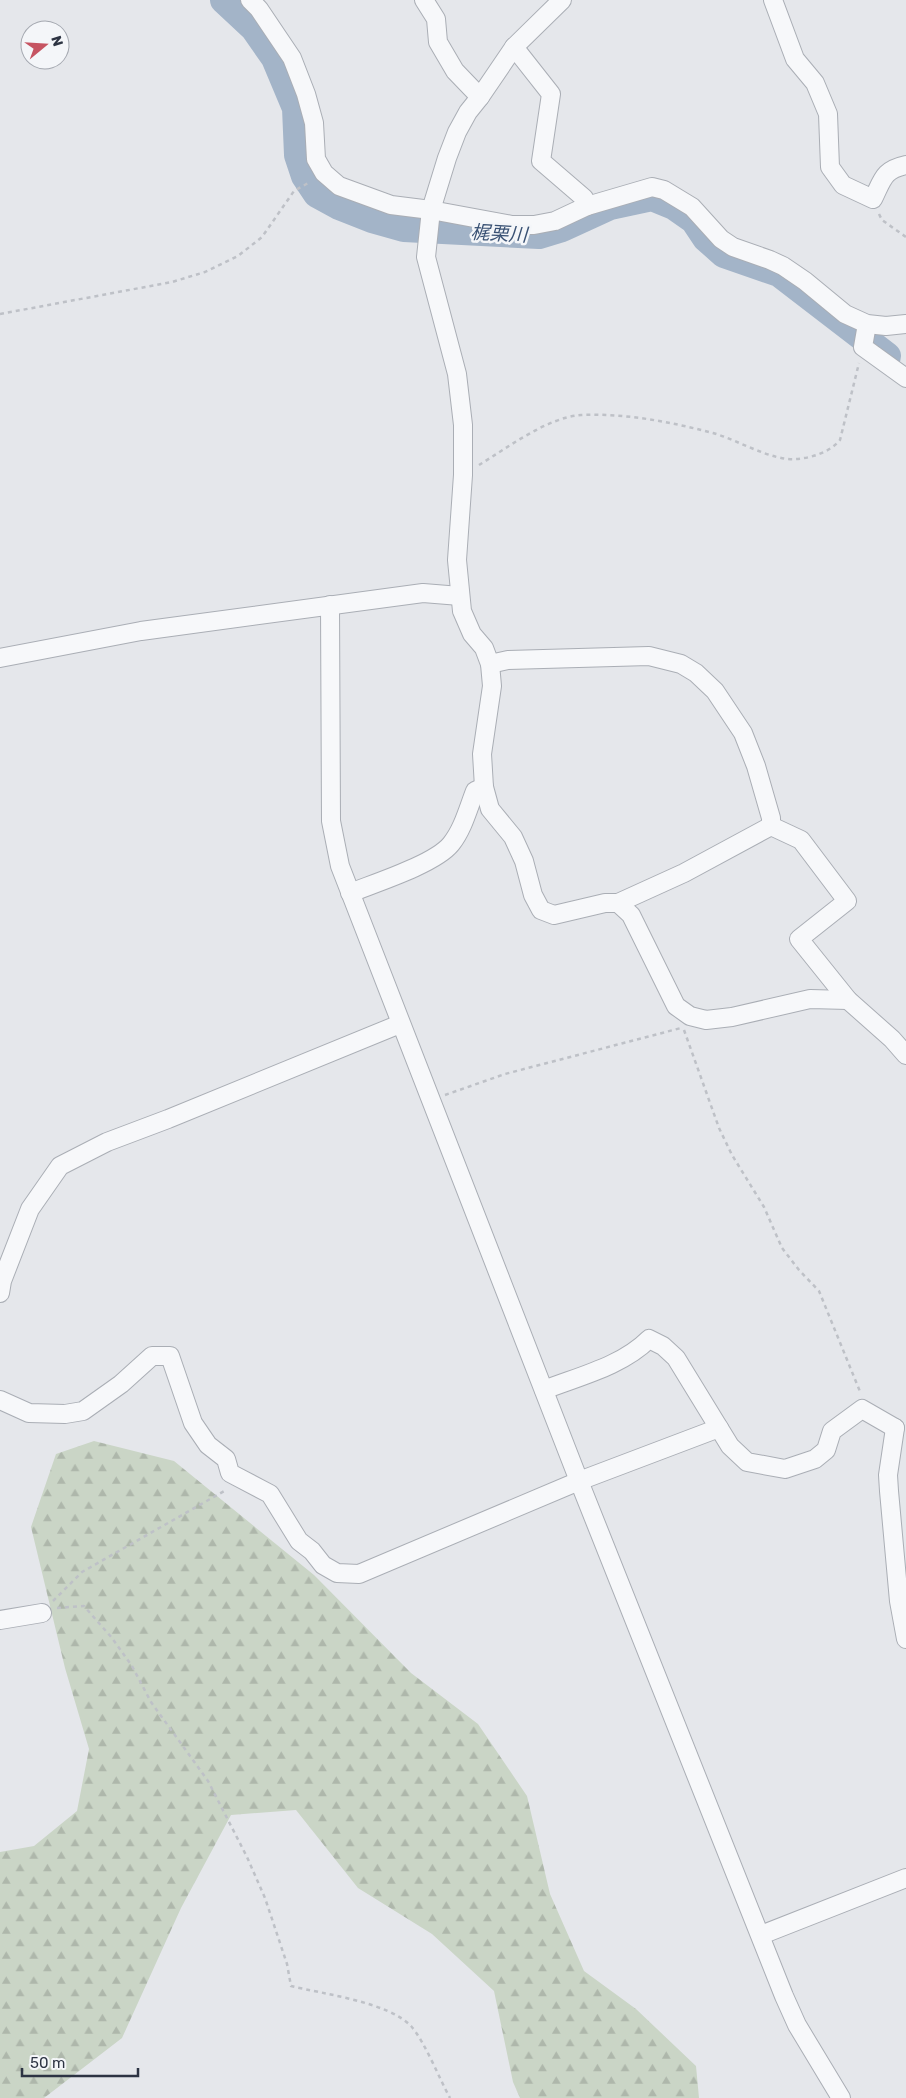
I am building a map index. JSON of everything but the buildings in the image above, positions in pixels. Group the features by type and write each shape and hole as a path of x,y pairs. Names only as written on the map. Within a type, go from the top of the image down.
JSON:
{"street":[{"path":"250,0 259,9 292,58 306,94 314,123 316,159 324,173 339,186 391,205 430,213 512,224 534,225 555,221 587,206 652,187 664,190 692,207 721,239 733,247 783,266 805,281 845,314 867,324 886,326 906,324"},
{"path":"424,0 436,19 438,42 455,71 480,96"},
{"path":"562,0 514,47 468,112 457,132 430,213 427,242 426,257 457,374 463,425 463,475 457,560 462,611 472,634 484,648 490,664 492,686 482,754 484,787 490,809 513,837 524,861 533,895 541,910 554,915 605,903 618,904 684,873 771,826"},
{"path":"773,0 795,59 815,83 828,114 830,166 843,185 873,199 882,178 891,168 906,165"},
{"path":"514,47 550,94 541,161 584,198 587,206"},
{"path":"867,324 863,347 906,378"},
{"path":"0,658 141,630 423,593 460,596"},
{"path":"330,605 331,821 340,866 579,1481 797,2025 841,2098"},
{"path":"490,664 508,660 649,656 681,664 696,673 715,691 743,733 756,766 771,818 771,826"},
{"path":"350,893 434,859 450,846 460,830 475,792 484,787"},
{"path":"771,826 801,840 847,901 799,939 848,1000 892,1039 906,1055"},
{"path":"618,904 630,915 676,1006 690,1016 706,1020 732,1017 810,998 848,1000"},
{"path":"0,1293 2,1281 30,1209 60,1166 107,1142 400,1024"},
{"path":"544,1390 618,1361 638,1350 650,1339 663,1346 676,1358 730,1446 747,1462 785,1469 815,1459 826,1450 832,1431 862,1409 900,1424 888,1475 899,1601 906,1639"},
{"path":"0,1400 29,1412 65,1414 83,1411 121,1384 152,1356 170,1356 193,1424 208,1445 226,1459 230,1473 270,1494 299,1541 312,1551 323,1565 336,1573 358,1574 579,1481 719,1428"},
{"path":"0,1620 42,1613"},
{"path":"761,1935 906,1878"}],"path":[{"path":"0,314 172,282 205,272 238,256 262,237 294,191 324,173"},
{"path":"873,199 882,220 906,237"},
{"path":"463,475 551,423 567,417 581,415 655,420 713,433 782,458 796,459 821,454 835,447 840,440 863,347"},
{"path":"430,1101 505,1074 683,1028 719,1128 732,1155 764,1207 782,1248 819,1291 864,1401 862,1409"},
{"path":"42,1613 82,1572 244,1481"},
{"path":"42,1613 61,1606 84,1606 112,1638 132,1666 151,1702 208,1781 247,1857 268,1908 287,1964 291,1986 352,1999 400,2017 412,2028 450,2098"}],"green space":[{"path":"94,1441 174,1461 314,1575 411,1673 478,1724 527,1796 550,1894 584,1971 636,2009 696,2066 699,2098 520,2098 513,2082 494,1991 432,1934 358,1888 296,1810 231,1815 181,1908 122,2038 44,2098 0,2098 0,1852 34,1846 77,1811 89,1749 65,1668 31,1527 56,1454"}],"waterway":[{"name":"梶栗川","path":"224,0 254,28 275,58 296,108 298,155 305,176 317,194 339,206 372,219 404,228 539,235 562,228 610,206 652,197 674,206 694,220 706,238 724,254 779,273 887,356"}]}
